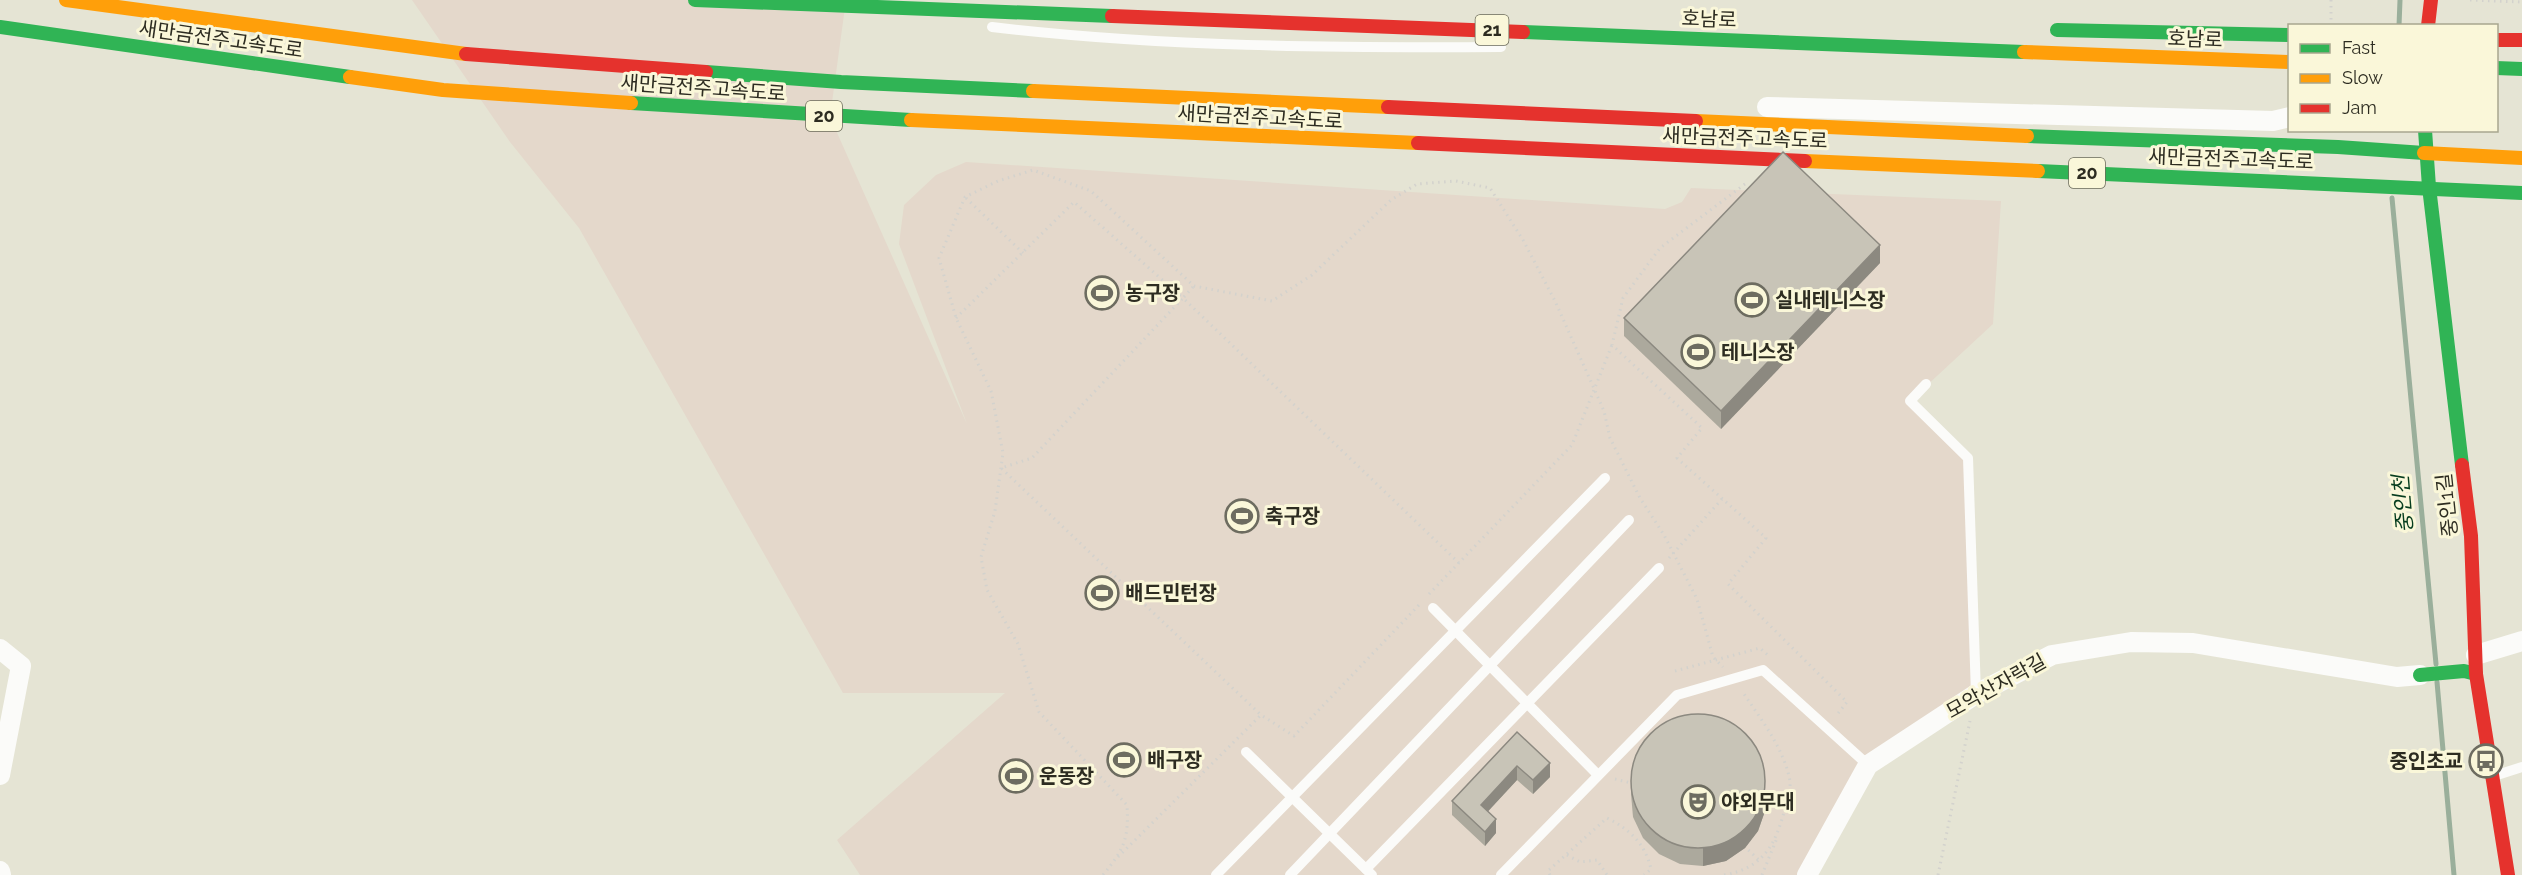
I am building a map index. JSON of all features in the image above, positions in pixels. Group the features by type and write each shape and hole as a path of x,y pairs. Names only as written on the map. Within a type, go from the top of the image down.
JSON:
{"main road":[{"name":"새만금전주고속도로","path":"66,0 439,52 841,82 2338,147 2486,158 2522,158"},
{"name":"호남로","path":"695,0 2288,62"},
{"path":"2428,24 2431,0"},
{"name":"새만금전주고속도로","path":"0,27 443,90 845,117 2522,193"},
{"name":"호남로","path":"2040,30 2288,35"},
{"path":"2498,40 2522,40"},
{"path":"2498,68 2522,69"},
{"name":"중인1길","path":"2425,132 2429,187 2471,536 2472,667 2494,776 2508,875"},
{"name":"모악산자락길","path":"2420,675 2472,667"}],"street":[{"path":"1767,107 2273,121 2288,117"},
{"path":"2472,667 2522,641"},
{"name":"모악산자락길","path":"1807,875 1868,765 1976,694 2052,655 2131,642 2193,643 2397,677 2420,675"},
{"path":"0,649 21,666 0,776"}],"lane":[{"path":"799,4 939,21"},
{"path":"986,26 1079,38 1368,48 1511,47"},
{"path":"1594,47 1867,45"},
{"path":"1926,384 1910,402 1968,458 1976,694"},
{"path":"1216,875 1605,478"},
{"path":"1290,875 1629,520"},
{"path":"1246,753 1369,872 1527,703 1659,568"},
{"path":"1433,608 1599,776"},
{"path":"1501,875 1677,695 1763,670 1868,765"},
{"path":"2494,776 2522,767"}],"path":[{"path":"2331,0 2331,24"},
{"path":"2470,0 2522,2"},
{"path":"1115,860 1129,832 1127,806 1040,712 1018,644 987,590 981,557 995,511 1003,453 991,391 956,318 939,258 965,197 999,181 1033,170 1090,191 1194,286 1272,301 1312,275 1390,200 1417,184 1456,181 1490,188 1539,270 1595,390 1615,448 1640,498 1664,535 1697,598 1713,657 1734,678 1776,744 1790,783 1780,831 1762,875"},
{"path":"1001,468 1261,715 1294,736 1572,445 1612,345 1623,298 1660,248 1750,179"},
{"path":"965,197 1023,252"},
{"path":"956,318 1074,202 1183,298 1459,563"},
{"path":"1001,468 1032,458 1194,286"},
{"path":"1612,345 1702,428 1677,458 1766,538 1728,584 1847,702 1836,716 1828,708"},
{"path":"1659,568 1722,499"},
{"path":"1676,671 1760,648 1777,663"},
{"path":"1938,875 1976,694"},
{"path":"1103,875 1115,860 1261,715"},
{"path":"1599,776 1642,785"},
{"path":"1550,875 1548,871 1607,818 1627,828 1648,857 1651,869 1644,875"},
{"path":"1634,836 1641,830"},
{"path":"1724,875 1739,872 1760,861 1780,831"},
{"path":"1740,838 1745,848 1760,861"},
{"path":"1567,855 1580,862 1597,860 1608,875"}],"shaded area":[{"path":"412,0 846,0 830,117 967,424 899,244 904,205 936,175 966,162 1665,209 1682,202 1691,188 2001,201 1993,324 1910,401 1968,458 1976,694 1868,765 1807,875 860,875 837,840 1005,693 843,693 579,228 510,142"}],"building":[{"name":"실내테니스장","path":"1783,152 1880,245 1721,411 1624,318"},
{"name":"야외무대","path":"1698,714 1724,719 1745,734 1760,755 1765,781 1760,807 1745,828 1724,843 1698,848 1672,843 1651,828 1636,807 1631,781 1636,755 1651,734 1672,719"},
{"path":"1517,732 1550,763 1533,780 1517,766 1481,805 1496,819 1485,832 1452,801"}],"waterway":[{"name":"중인천","path":"2399,24 2400,0"},
{"name":"중인천","path":"2392,198 2436,664"},
{"name":"중인천","path":"2437,682 2454,875"}],"traffic: fast":[{"path":"695,0 1112,16"},
{"path":"0,27 350,77"},
{"path":"2057,30 2288,35"},
{"path":"1523,32 2024,52"},
{"path":"2498,68 2522,69"},
{"path":"706,72 841,82 1033,91"},
{"path":"631,103 911,120"},
{"path":"2425,132 2429,187 2462,465"},
{"path":"2027,136 2338,147 2424,153"},
{"path":"2038,171 2522,193"},
{"path":"2420,675 2464,671 2476,674"}],"traffic: slow":[{"path":"66,0 466,54"},
{"path":"2024,52 2288,62"},
{"path":"350,77 443,90 631,103"},
{"path":"1033,91 1388,107"},
{"path":"911,120 1418,143"},
{"path":"1696,121 2027,136"},
{"path":"2424,153 2522,158"},
{"path":"1805,161 2038,171"}],"traffic: jam":[{"path":"2428,24 2431,0"},
{"path":"1112,16 1523,32"},
{"path":"2498,40 2522,40"},
{"path":"466,54 706,72"},
{"path":"1388,107 1696,121"},
{"path":"1418,143 1805,161"},
{"path":"2462,465 2471,536 2476,674 2508,875"}],"place":[{"name":"농구장","path":"1102,293"},
{"name":"실내테니스장","path":"1752,300"},
{"name":"테니스장","path":"1698,352"},
{"name":"축구장","path":"1242,516"},
{"name":"배드민턴장","path":"1102,593"},
{"name":"배구장","path":"1124,760"},
{"name":"중인초교","path":"2486,761"},
{"name":"운동장","path":"1016,776"},
{"name":"야외무대","path":"1698,802"}]}
